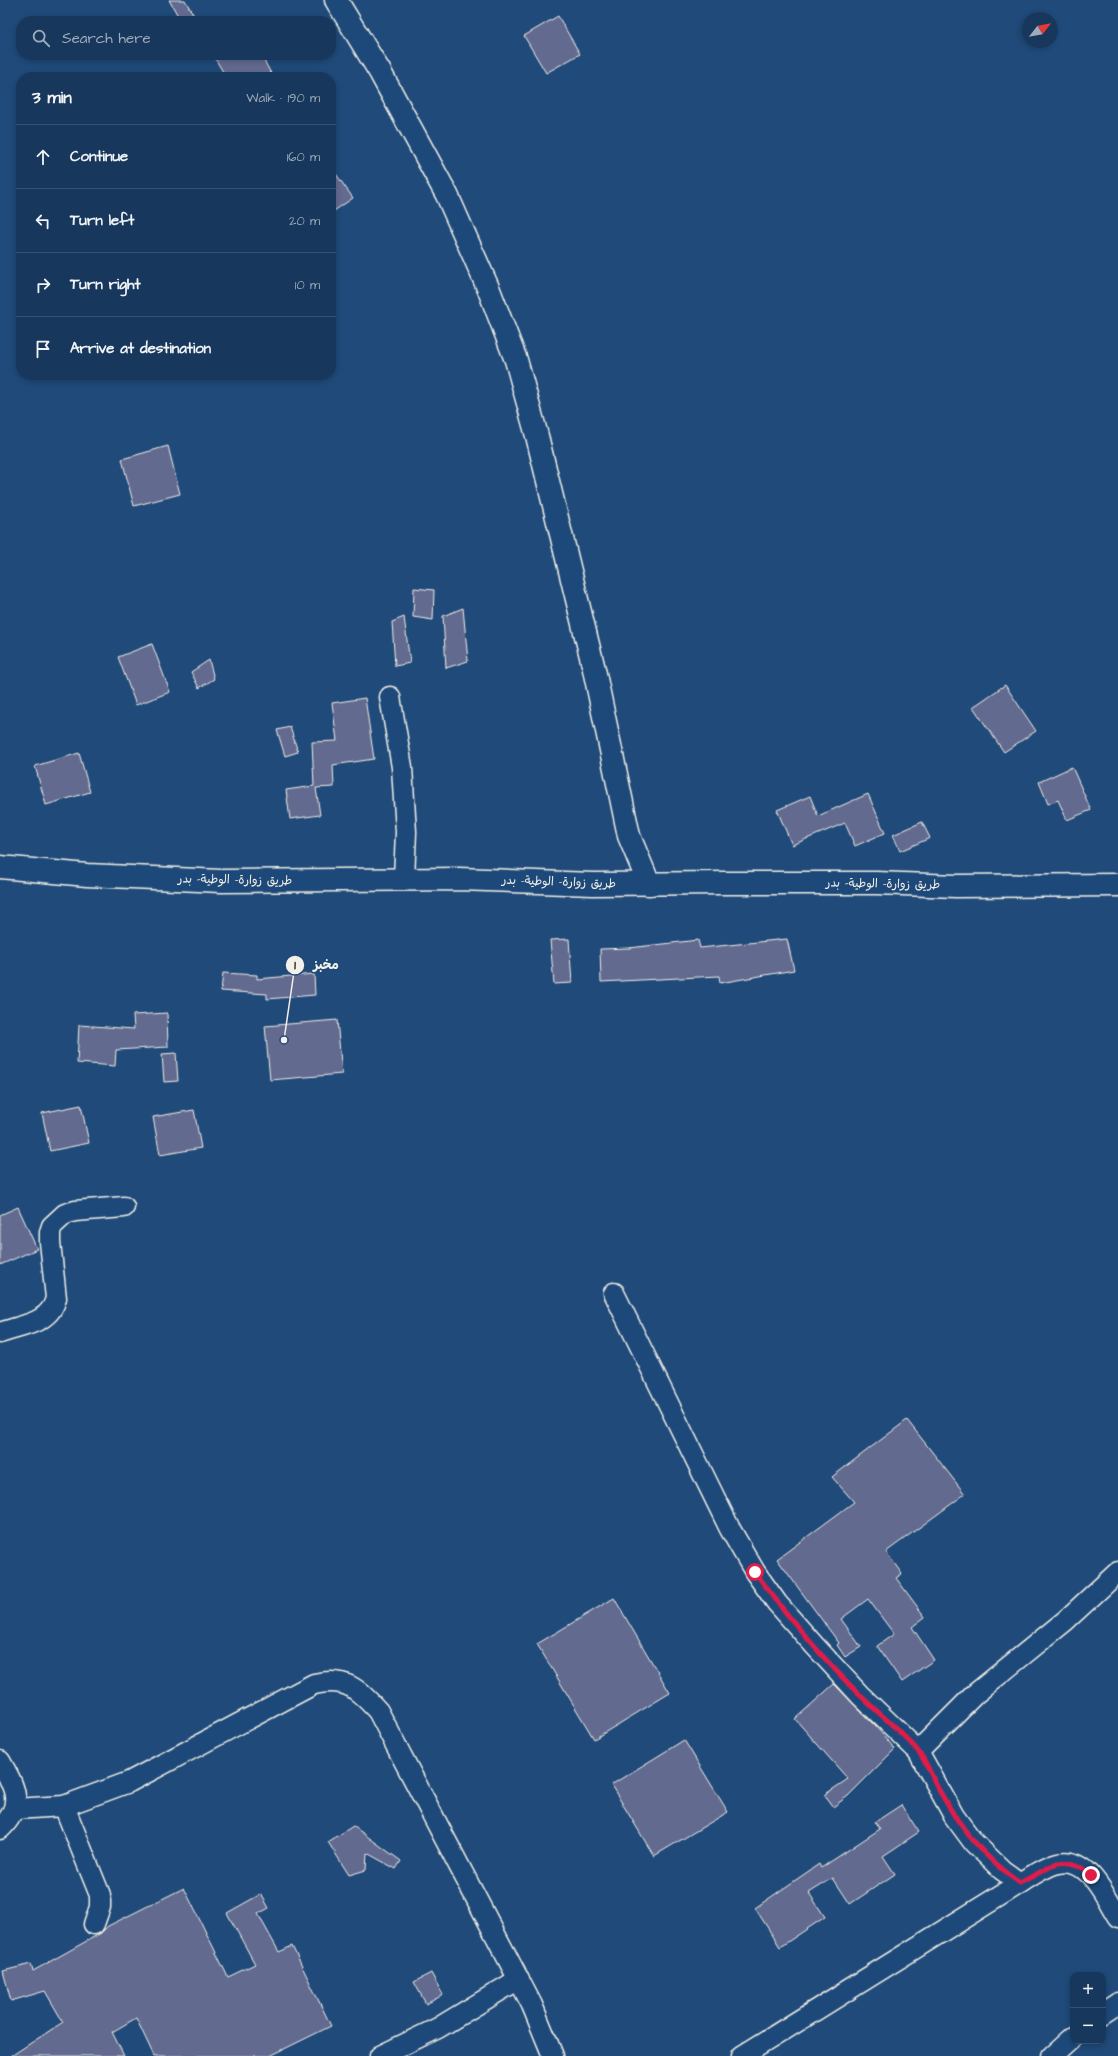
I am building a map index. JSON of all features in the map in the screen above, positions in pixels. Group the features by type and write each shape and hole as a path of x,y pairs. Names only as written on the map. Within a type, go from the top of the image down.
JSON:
{"main road":[{"path":"336,0 388,85 447,195 489,290 516,360 537,436 592,661 629,836 649,884"},
{"name":"طريق زوارة- الوطية- بدر","path":"0,866 87,875 177,880 288,881 404,879 649,884 876,883 956,886 1118,885"}],"street":[{"path":"390,697 402,767 406,832 404,879"},
{"path":"0,1332 39,1320 47,1316 54,1308 56,1298 50,1232 57,1220 65,1214 75,1211 124,1206"},
{"path":"614,1293 730,1529 755,1572 777,1603 814,1645 860,1695 918,1751 954,1816 974,1843 1002,1870 1020,1883"},
{"path":"918,1751 975,1694 1065,1621 1118,1572"},
{"path":"15,1809 64,1806 129,1782 314,1684 330,1681 344,1683 360,1691 378,1711 519,1979 539,2020 553,2056"},
{"path":"0,1761 16,1793 15,1809 9,1820 0,1829"},
{"path":"64,1806 100,1895 100,1907 94,1924"},
{"path":"742,2056 1020,1883 1057,1863 1076,1864 1084,1868 1091,1875 1118,1917"},
{"path":"380,2056 438,2028 519,1979"},
{"path":"1106,2011 1118,2003"},
{"path":"1052,2056 1070,2040"}],"building":[{"path":"169,0 185,0 194,16 178,16"},
{"path":"558,16 580,54 546,73 524,36"},
{"path":"216,60 264,60 270,72 223,72"},
{"path":"336,174 353,198 336,210"},
{"path":"168,446 180,494 134,506 122,459"},
{"path":"414,588 434,590 433,620 413,617"},
{"path":"463,608 468,661 446,668 443,616"},
{"path":"404,617 410,663 395,666 392,622"},
{"path":"152,644 170,692 136,705 118,657"},
{"path":"209,660 214,679 199,688 191,672"},
{"path":"1005,685 1036,731 1004,752 973,707"},
{"path":"365,698 374,759 333,765 334,787 316,788 320,815 290,819 286,790 314,786 312,742 337,741 332,703"},
{"path":"290,727 298,752 285,756 277,730"},
{"path":"79,753 90,792 46,805 35,766"},
{"path":"1072,767 1091,810 1067,820 1058,800 1048,804 1039,782"},
{"path":"868,794 885,833 855,846 845,823 792,845 777,810 810,796 818,816"},
{"path":"922,822 930,838 900,851 893,835"},
{"path":"569,939 572,983 554,984 550,940"},
{"path":"787,939 794,970 720,983 719,976 601,982 600,949 629,948 698,940 700,948"},
{"path":"223,973 257,975 257,979 314,974 315,995 267,999 267,994 221,991"},
{"path":"167,1013 168,1047 116,1050 115,1066 77,1063 79,1025 134,1029 133,1015"},
{"path":"337,1020 342,1074 270,1080 265,1026"},
{"path":"176,1053 178,1081 164,1082 162,1054"},
{"path":"81,1105 89,1143 50,1151 42,1113"},
{"path":"194,1110 201,1148 160,1155 153,1117"},
{"path":"18,1207 37,1249 0,1265 0,1215"},
{"path":"907,1420 965,1494 886,1552 902,1574 896,1578 925,1617 912,1627 934,1660 902,1682 877,1646 894,1634 868,1599 841,1619 861,1647 845,1657 837,1645 839,1643 777,1559 854,1502 832,1477"},
{"path":"614,1598 670,1693 594,1739 537,1644"},
{"path":"834,1684 877,1728 895,1749 848,1796 833,1807 824,1795 848,1779 795,1719"},
{"path":"684,1740 728,1812 654,1856 611,1785"},
{"path":"901,1805 919,1832 883,1856 895,1874 850,1904 833,1878 809,1893 825,1917 780,1947 755,1908 819,1864 821,1868 880,1829 875,1822"},
{"path":"353,1826 401,1861 396,1869 367,1853 366,1870 349,1875 328,1842"},
{"path":"184,1888 228,1977 255,1964 227,1913 261,1894 269,1908 258,1914 279,1952 292,1946 331,2026 270,2056 154,2056 136,2018 112,2032 124,2056 11,2056 63,2022 45,1991 11,2001 3,1971 31,1964 33,1971 101,1933 108,1926"},
{"path":"431,1973 443,1995 426,2004 414,1982"}],"place":[{"name":"مخبز","path":"284,1040"}],"route":[{"path":"755,1572 777,1603 814,1645 860,1695 918,1751 954,1816 974,1843 1002,1870 1020,1883 1057,1863 1063,1862 1076,1864 1084,1868 1091,1875"}]}
